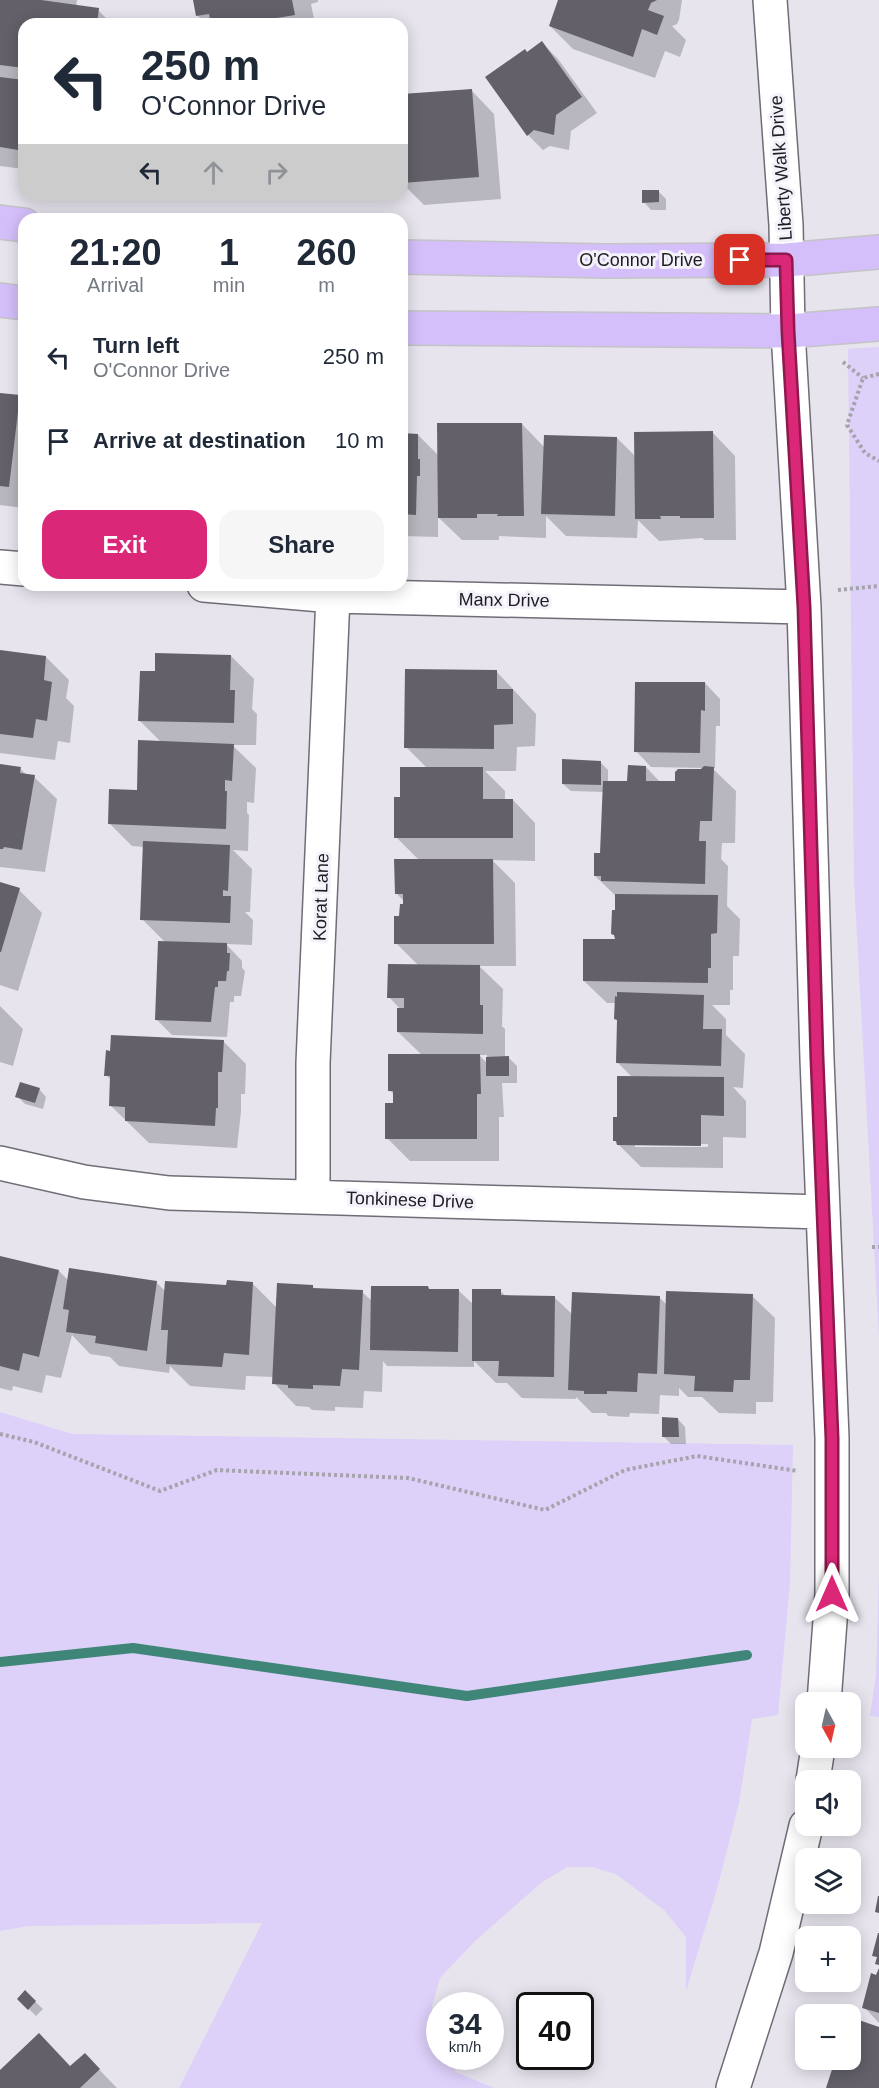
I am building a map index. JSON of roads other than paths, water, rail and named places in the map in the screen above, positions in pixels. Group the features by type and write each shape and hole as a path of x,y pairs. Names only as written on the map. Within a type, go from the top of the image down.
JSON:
{"main road":[{"path":"0,222 18,224"},
{"name":"O'Connor Drive","path":"408,257 605,261 786,260 879,252"},
{"path":"0,300 18,302"},
{"path":"408,328 788,331 879,324"}],"street":[{"name":"Liberty Walk Drive","path":"770,0 786,225 788,331 804,607 817,1059 832,1438 832,1594 825,1692"},
{"path":"0,567 18,568"},
{"name":"Manx Drive","path":"274,591 333,596 804,607"},
{"name":"Korat Lane","path":"313,1197 313,1064 333,596"},
{"name":"Tonkinese Drive","path":"0,1163 84,1182 169,1193 823,1212"},
{"path":"733,2088 776,1953 804,1836"}],"waterway":[{"path":"0,1662 133,1648 467,1696 747,1655"}]}
